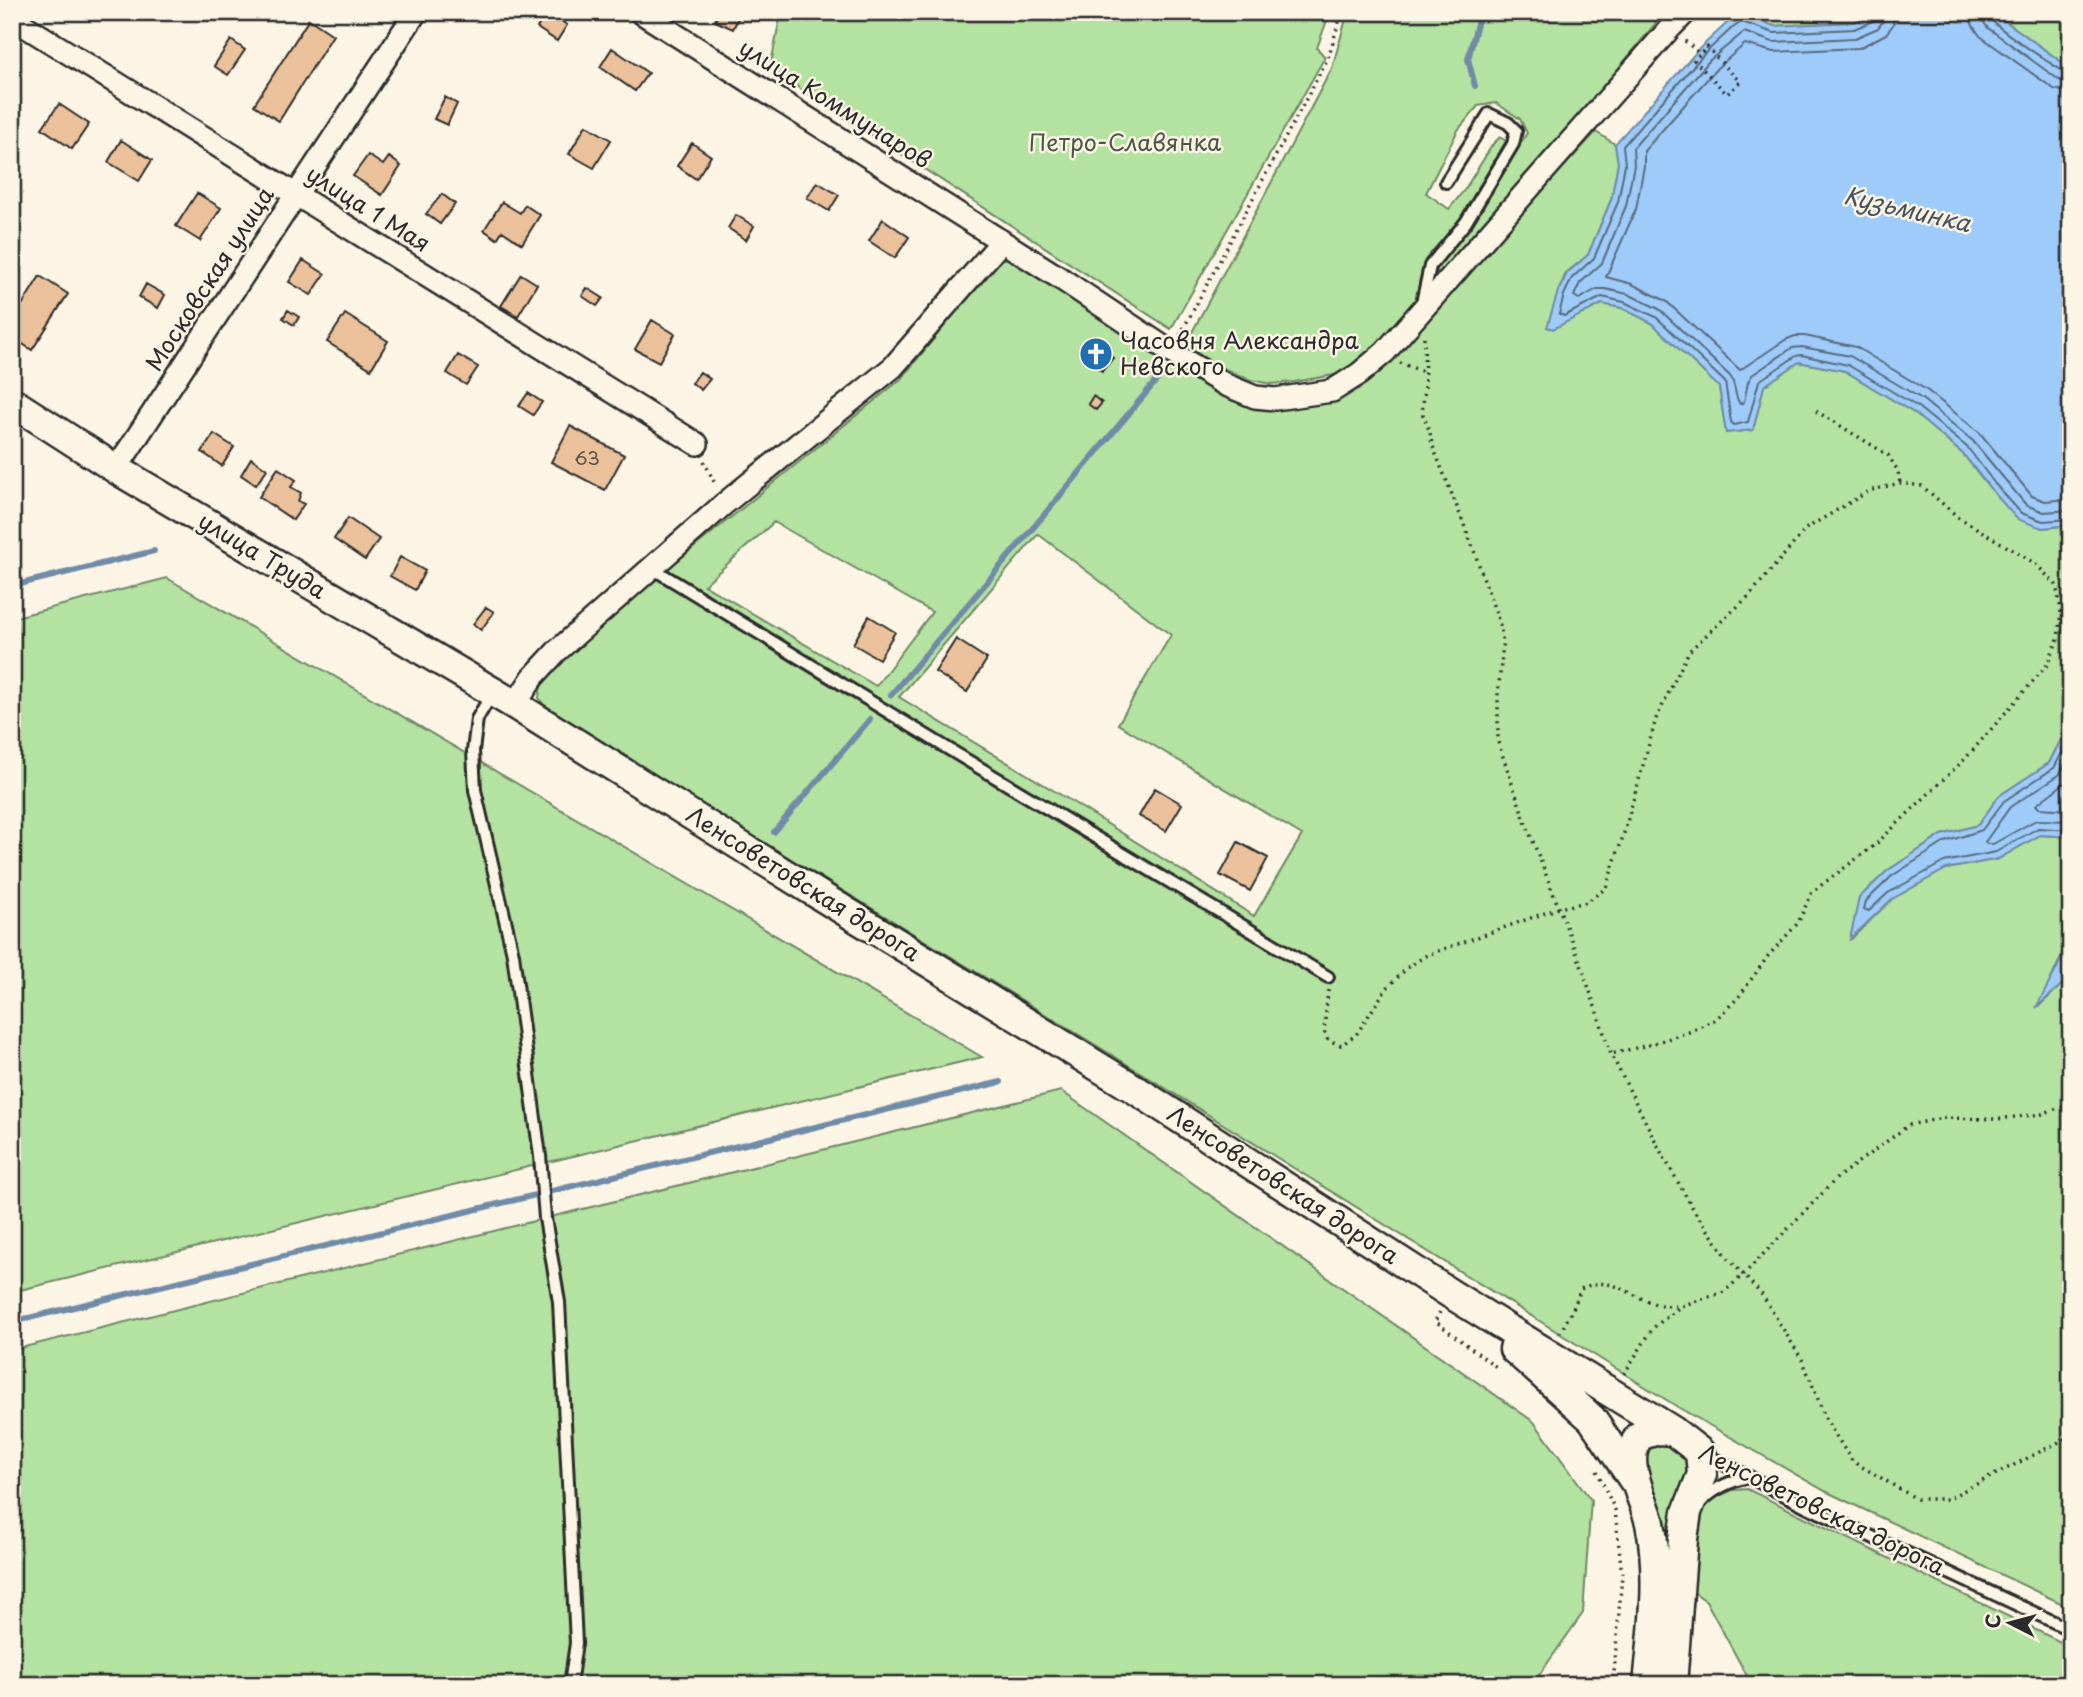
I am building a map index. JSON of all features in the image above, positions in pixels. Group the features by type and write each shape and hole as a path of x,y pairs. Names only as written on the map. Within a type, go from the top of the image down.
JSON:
{"street":[{"name":"Московская улица","path":"116,469 416,12"},
{"name":"улица Коммунаров","path":"640,12 1002,241 1171,352 1226,385 1255,397 1275,399 1332,391 1359,374 1385,352 1686,12"},
{"name":"улица 1 Мая","path":"12,18 699,450"},
{"path":"515,705 533,677 557,651 724,504 893,367 1002,241"},
{"name":"улица Труда","path":"12,402 116,469 515,705"},
{"name":"Ленсоветовская дорога","path":"515,705 1133,1088 1451,1294 1673,1431 1700,1452"},
{"path":"1451,1294 1592,1419 1639,1488"},
{"path":"1648,1685 1656,1574 1650,1525 1631,1455 1639,1436 1658,1430 1673,1431"},
{"path":"1672,1685 1685,1524 1687,1511 1702,1474 1700,1452"}],"lane":[{"path":"1420,312 1430,266 1466,222 1513,144 1516,131 1508,122 1489,114 1446,182"},
{"path":"652,568 960,757 1328,977"},
{"path":"487,702 477,719 473,751 475,790 513,954 540,1156 545,1218 559,1302 576,1643 570,1685"},
{"name":"Ленсоветовская дорога","path":"1700,1452 2071,1630"},
{"path":"1685,1524 1695,1508 1716,1489 1748,1477"}],"path":[{"path":"1171,352 1328,58 1342,12"},
{"path":"1680,36 1700,54"},
{"path":"1707,47 1740,82 1727,94 1694,60 1700,54 1707,47"},
{"path":"1420,312 1424,335 1425,388 1422,412 1500,625 1503,644 1498,693 1498,742 1525,821 1580,962 1611,1054 1695,1212 1728,1258 1762,1295 1803,1361 1826,1419 1852,1461 1917,1499 1947,1499 2071,1436"},
{"path":"1816,411 1888,455 1898,471 1900,483"},
{"path":"699,450 720,495"},
{"path":"1328,977 1324,1031 1328,1040 1341,1045 1356,1035 1386,989 1408,967 1427,955 1559,908 1587,902 1606,888 1625,833 1656,719 1689,651 1749,596 1807,528 1869,491 1900,483 1922,486 1958,517 2036,564 2056,585 2061,610 2058,639 2047,665 1966,758 1875,845 1812,892 1797,923 1768,956 1738,998 1716,1018 1692,1031 1611,1054"},
{"path":"1548,1354 1581,1289 1593,1282 1612,1284 1658,1305 1681,1306 1724,1292 1838,1177 1909,1125 1943,1118 1996,1119 2042,1114 2071,1103"},
{"path":"1451,1294 1435,1321 1499,1369"},
{"path":"1612,1393 1654,1328 1681,1306"},
{"path":"1594,1462 1615,1510 1622,1575 1613,1685"}],"green space":[{"name":"Петро-Славянка","path":"781,12 1330,12 1317,48 1325,57 1171,329 770,69"},
{"path":"1348,12 1665,12 1446,272 1437,273 1438,263 1471,225 1527,133 1520,119 1496,103 1478,106 1458,130 1426,193 1449,209 1493,144 1500,137 1506,141 1461,218 1425,260 1417,299 1359,361 1334,375 1271,384 1251,380 1214,364 1190,348 1189,338 1332,68"},
{"path":"1875,12 1854,22 1773,26 1742,14"},
{"path":"1993,12 2071,12 2071,69"},
{"path":"1596,132 1615,144 1618,163 1611,200 1588,255 1566,273 1548,327 1602,304 1622,308 1652,323 1719,387 1726,433 1753,430 1764,386 1799,362 1845,371 1914,413 1963,454 1990,488 2042,528 2071,525 2071,720 2049,763 1999,796 1978,825 1942,835 1887,871 1859,898 1852,938 1892,899 1946,869 1998,859 2040,835 2071,837 2071,935 2039,1006 2071,976 2071,1608 1825,1491 1681,1409 1112,1055 548,711 539,698 541,685 572,650 901,379 998,260 1010,258 1022,261 1233,401 1276,408 1332,402 1362,386 1388,362 1428,314","holes":["774,522 932,612 876,686 704,585","1038,534 1171,635 1118,724 1302,835 1254,916 899,697"]},
{"path":"167,578 982,1057 12,1292 12,618"},
{"path":"1061,1091 1534,1422 1591,1500 1583,1613 1532,1685 12,1685 12,1350"},
{"path":"1664,1443 1690,1460 1690,1473 1669,1571 1638,1447"},
{"path":"1747,1489 2071,1647 2071,1685 1752,1685 1706,1601 1688,1588 1701,1510 1712,1499 1733,1490"}],"water":[{"name":"Кузьминка","path":"1875,12 1993,12 2071,69 2071,525 2042,528 2017,519 1963,454 1914,413 1845,371 1799,362 1764,386 1753,430 1726,433 1719,387 1652,323 1622,308 1602,304 1553,329 1547,327 1567,273 1588,255 1611,200 1618,163 1615,144 1699,49 1727,23 1742,14 1774,26 1854,22"},
{"path":"2071,720 2071,837 2040,835 1998,859 1946,869 1892,899 1850,939 1859,898 1887,871 1942,835 1978,825 1999,796 2049,763"},
{"path":"2071,935 2071,976 2036,1008 2057,968"}],"building":[{"path":"547,12 567,25 557,41 537,28"},
{"path":"719,12 741,12 733,29 715,21"},
{"path":"309,19 333,35 279,121 254,105"},
{"path":"231,40 245,50 228,75 214,66"},
{"path":"612,48 648,73 635,91 600,67"},
{"path":"445,97 457,104 447,125 434,119"},
{"path":"59,104 89,124 72,149 42,128"},
{"path":"586,125 611,140 594,168 569,154"},
{"path":"121,140 152,160 139,181 108,162"},
{"path":"692,143 711,156 696,179 677,166"},
{"path":"368,155 383,165 389,157 401,166 382,195 353,176"},
{"path":"817,182 839,195 829,211 807,198"},
{"path":"197,193 221,208 200,241 176,226"},
{"path":"442,194 455,204 440,224 426,214"},
{"path":"502,202 520,213 525,205 540,215 522,244 502,231 497,239 484,230"},
{"path":"736,215 754,226 746,240 728,228"},
{"path":"883,219 909,237 895,258 869,241"},
{"path":"303,260 325,274 311,295 289,282"},
{"path":"521,274 537,284 518,316 501,306"},
{"path":"40,276 68,294 32,350 12,337 12,321"},
{"path":"146,284 165,295 158,308 139,297"},
{"path":"587,288 603,298 597,306 582,296"},
{"path":"288,310 299,317 294,325 283,318"},
{"path":"345,314 388,341 371,369 327,342"},
{"path":"652,320 675,334 659,362 635,349"},
{"name":"Часовня Александра Невского","path":"1090,337 1113,358 1102,371 1079,351"},
{"path":"458,355 478,367 466,385 447,373"},
{"path":"700,372 710,379 701,390 692,383"},
{"path":"528,393 542,402 533,415 519,406"},
{"path":"1093,396 1102,403 1096,410 1088,404"},
{"path":"570,426 624,455 605,490 551,462"},
{"path":"214,434 234,447 222,466 202,452"},
{"path":"251,458 267,469 256,485 241,475"},
{"path":"278,468 296,480 291,487 301,493 298,501 304,504 293,520 259,497"},
{"path":"348,518 379,539 365,560 334,539"},
{"path":"400,557 425,571 415,590 390,576"},
{"path":"486,607 494,612 481,630 473,624"},
{"path":"869,616 895,632 879,659 853,644"},
{"path":"956,639 987,659 967,692 935,672"},
{"path":"1155,788 1182,804 1166,831 1139,816"},
{"path":"1238,842 1268,858 1250,891 1220,875"}],"waterway":[{"path":"1475,86 1468,59 1480,12"},
{"path":"891,695 1161,375"},
{"path":"12,586 154,551"},
{"path":"774,832 870,719"},
{"path":"12,1322 1001,1082"}],"place":[{"name":"Часовня Александра Невского","path":"1096,354"}]}
